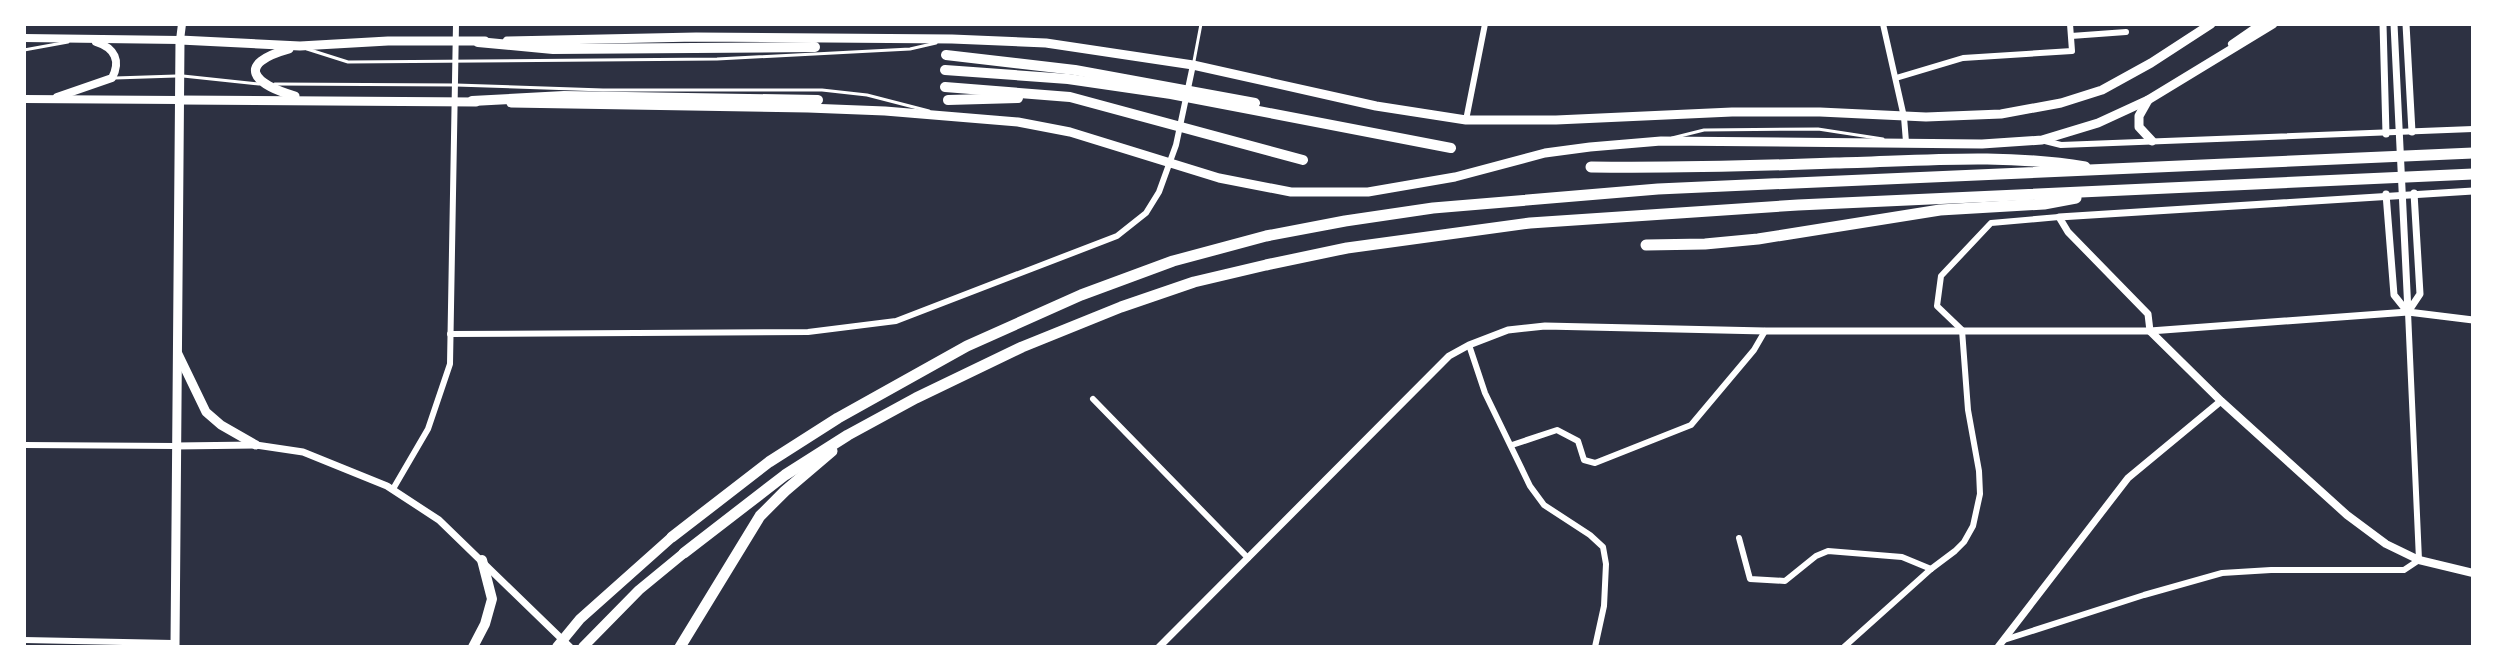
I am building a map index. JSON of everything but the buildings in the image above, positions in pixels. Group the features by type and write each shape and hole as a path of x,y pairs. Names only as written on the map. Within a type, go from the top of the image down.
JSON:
{"highway":[{"path":"478,42 553,49 815,47"},
{"path":"946,55 1075,70 1162,85 1278,109 1294,118"},
{"path":"945,70 1068,79 1171,94 1451,148"},
{"path":"945,87 1070,97 1303,160"},
{"path":"472,101 564,96 818,100"},
{"path":"948,100 1070,97"},
{"path":"557,647 580,619 672,537 769,462 838,418 967,346 1081,295 1173,261 1266,236 1433,208 1658,189 2473,153"},
{"path":"1591,167 2044,160 2109,171"},
{"path":"583,647 639,590 684,553 785,475 848,435 1022,347 1121,307 1194,282 1347,248 1530,223 1798,205 2473,174"},
{"path":"1646,245 1758,239 1940,210 2044,204 2112,190"},
{"path":"680,647 760,516 848,435"},
{"path":"473,647 485,624 492,599 482,560"}],"main road":[{"path":"173,646 182,24"},
{"path":"24,38 180,40 300,46 388,41 696,37 1046,43 1193,65 1376,106 1466,120 1556,120 1732,112 1820,112 1904,117 2001,114 2061,103 2102,90 2211,24"},
{"path":"2206,63 2261,24"},
{"path":"24,99 472,101 808,108 1018,122 1070,132 1219,178 1291,192 1327,194 1419,185 1545,153 1661,141 1982,144 2042,140 2098,123 2148,100 2273,24"},
{"path":"49,99 112,78 117,68 113,51 83,39"},
{"path":"300,46 260,60 255,69 256,76 262,84 309,100"},
{"path":"2148,100 2139,116 2139,127 2152,141"},
{"path":"2150,331 2221,401 2347,515 2386,544 2419,560 2473,573"},
{"path":"177,351 206,412 221,425 256,445"}],"street":[{"path":"393,489 428,429 450,364 456,24"},
{"path":"1466,120 1485,24"},
{"path":"1883,24 1904,117 1906,142"},
{"path":"1896,78 1963,58 2072,51 2070,24"},
{"path":"2383,24 2386,134"},
{"path":"2000,644 2144,595 2222,573 2404,570 2419,560 2394,24"},
{"path":"2406,24 2412,132"},
{"path":"2071,36 2126,32"},
{"path":"450,334 808,332 896,321 1117,236 1146,213 1159,192 1176,145 1193,65"},
{"path":"2042,140 2061,145 2473,129"},
{"path":"1844,647 1964,542 1973,526 1978,510 1979,471 1968,410 1962,330 1937,306 1941,276 1991,223 2386,194 2473,191"},
{"path":"2408,312 2420,294 2414,193"},
{"path":"2386,194 2394,295 2408,312"},
{"path":"2059,217 2068,232 2148,314 2150,331"},
{"path":"1159,647 1449,356 1508,330 1545,326 1765,331 2150,331 2408,312 2473,320"},
{"path":"1512,445 1557,430 1578,441 1584,460 1595,463 1691,425 1754,350 1765,331"},
{"path":"1469,345 1485,393 1530,486 1544,505 1603,547 1606,564 1604,606 1595,647"},
{"path":"1093,399 1248,558"},
{"path":"2000,644 2128,478 2221,401"},
{"path":"24,445 256,445 303,452 344,467 393,489 439,520 570,647"},
{"path":"1739,538 1750,579 1785,581 1816,556 1828,551 1902,557 1931,569"},
{"path":"24,640 33,644 173,646"}],"lane":[{"path":"1193,65 1201,24"},
{"path":"24,50 83,39"},
{"path":"300,46 348,62 717,59 910,49 952,39"},
{"path":"112,78 180,76 262,84 456,85 603,90 822,90 867,95 946,117"}]}
